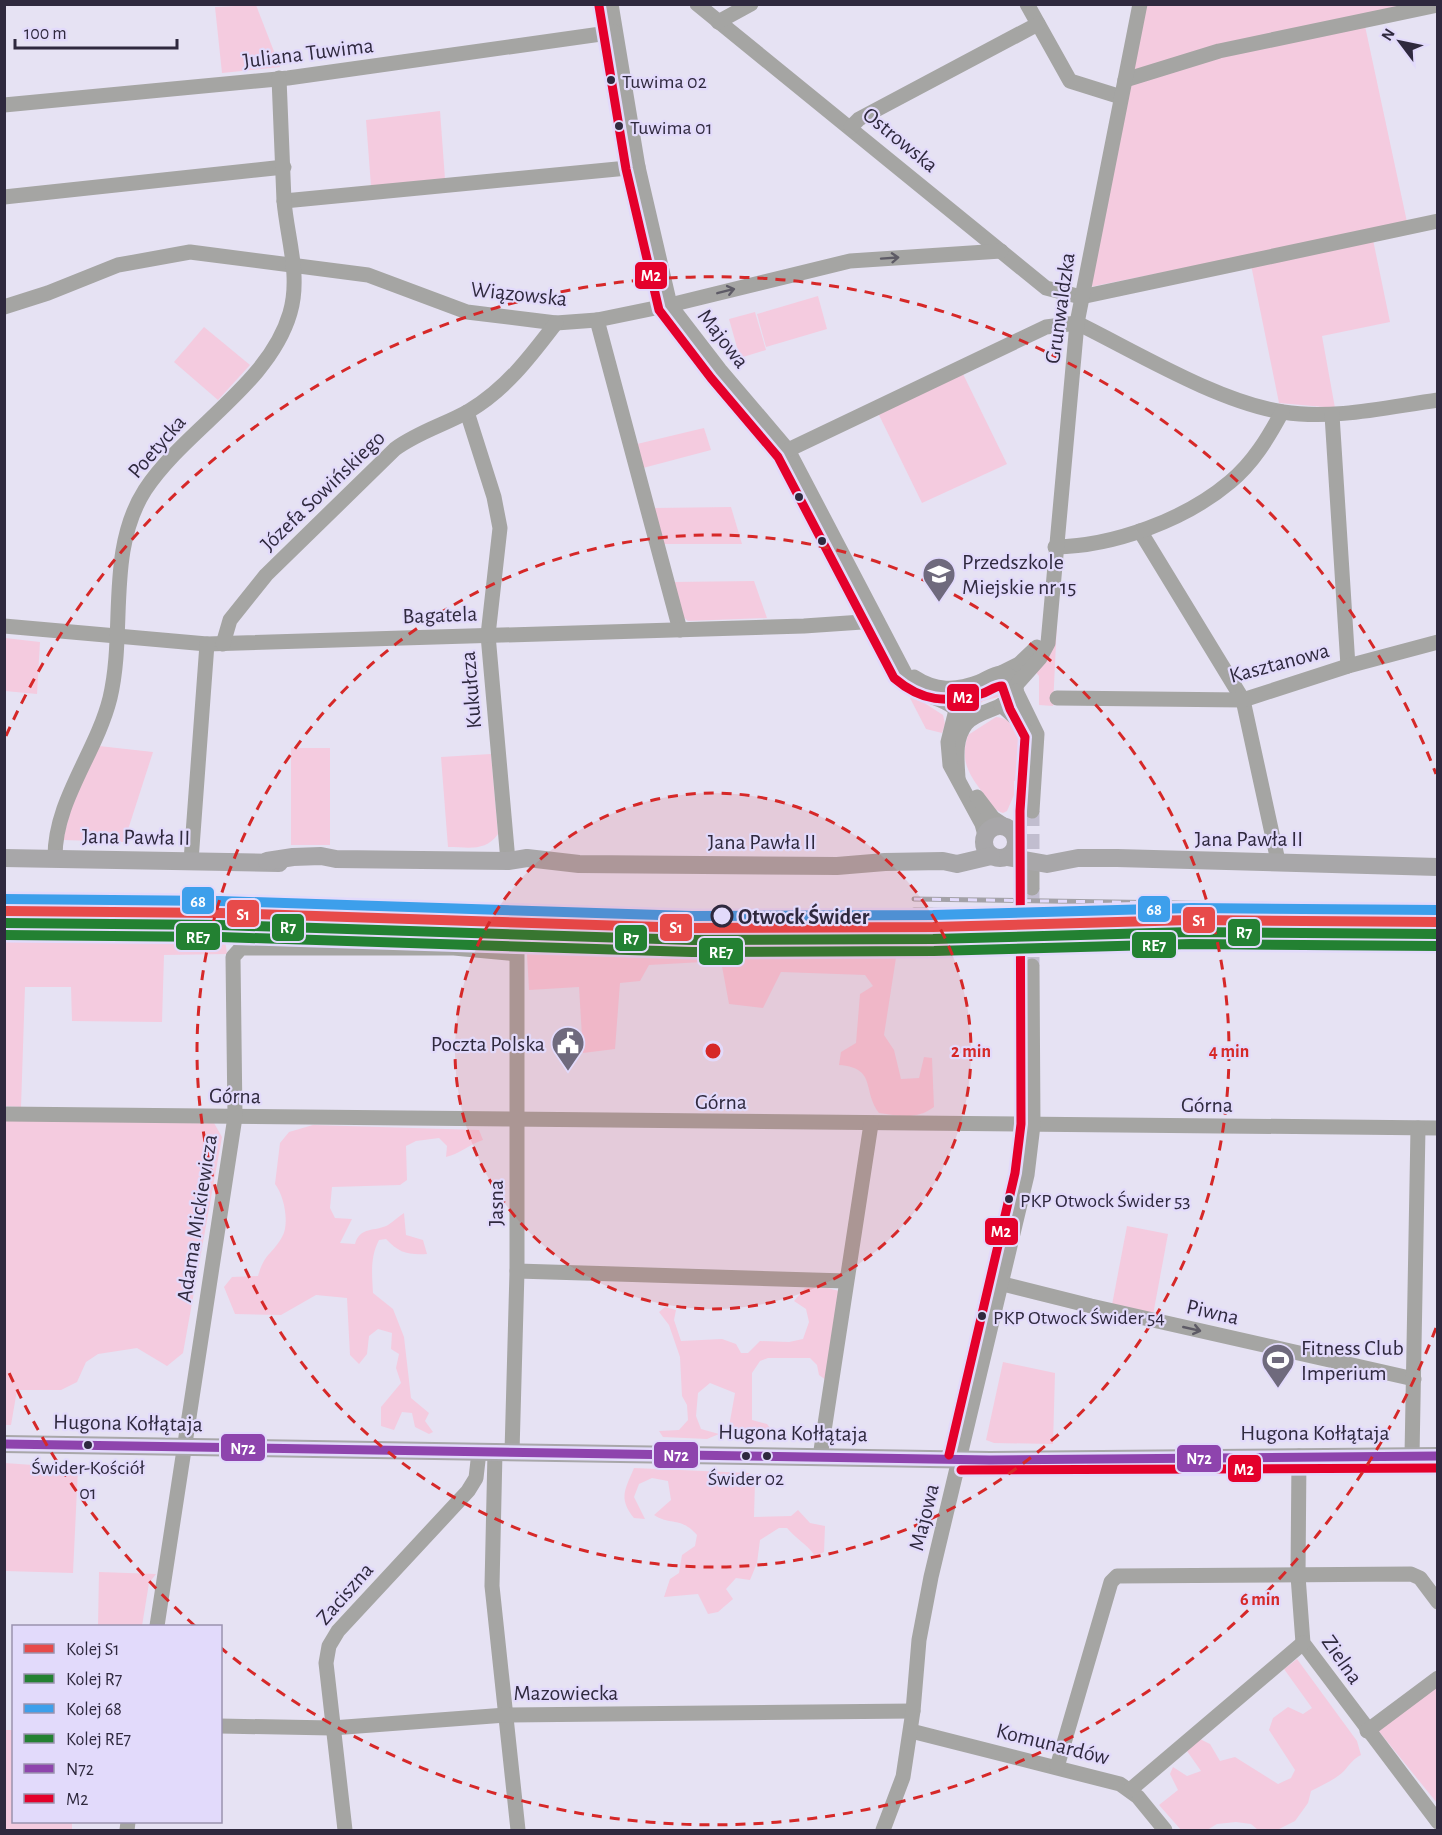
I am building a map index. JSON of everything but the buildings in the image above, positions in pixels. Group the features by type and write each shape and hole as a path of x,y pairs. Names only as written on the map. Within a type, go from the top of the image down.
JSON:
{"main road":[{"path":"996,826 1011,832 1015,849 992,848 996,826"},
{"name":"Jana Pawła II","path":"1011,832 1032,849 1060,861"},
{"name":"Jana Pawła II","path":"4,858 267,861 313,866 336,859 507,861 513,866 525,868 579,864 837,866 944,861 992,848 1037,864 1078,858 1215,862 1278,861 1437,867"},
{"name":"Hugona Kołłątaja","path":"4,1443 820,1457 1437,1456"}],"street":[{"name":"Majowa","path":"611,4 638,167 670,305 720,370 788,450 907,678 919,692 955,709 963,716 974,717"},
{"name":"Ostrowska","path":"697,4 1046,288 1081,297"},
{"path":"718,22 750,4"},
{"path":"1027,4 1070,81 1121,97"},
{"name":"Grunwaldzka","path":"974,717 987,709 1011,701 1016,688 1048,644 1077,323 1140,4"},
{"path":"1125,80 1219,51 1437,5"},
{"path":"851,127 859,119 1038,24"},
{"name":"Juliana Tuwima","path":"4,105 279,78 615,32"},
{"name":"Poetycka","path":"56,859 55,836 59,819 101,726 110,696 124,540 131,514 145,489 176,452 249,379 275,346 290,313 294,290 293,264 284,201 279,78"},
{"path":"4,197 284,167"},
{"path":"284,201 638,167"},
{"path":"1081,297 1437,221"},
{"name":"Wiązowska","path":"4,307 48,293 118,265 190,252 368,275 467,312 556,323 597,320 670,305 850,261 1001,251"},
{"path":"597,320 680,630"},
{"name":"Józefa Sowińskiego","path":"223,644 230,620 266,575 395,449 413,437 468,412 495,393 512,378 556,323"},
{"path":"788,450 1046,327 1077,323 1215,391 1282,412 1332,415 1437,400"},
{"name":"Kukułcza","path":"468,412 494,497 500,528 488,635 507,861"},
{"path":"1055,547 1076,547 1140,531 1170,520 1229,483 1268,438 1282,412"},
{"path":"1332,415 1348,666"},
{"path":"1140,531 1243,700 1278,861"},
{"name":"Bagatela","path":"4,626 223,644 680,630 877,621"},
{"name":"Grunwaldzka","path":"959,688 1019,664 1035,650 1049,623"},
{"name":"Kasztanowa","path":"1057,698 1243,700 1348,666 1437,642"},
{"path":"191,861 207,644"},
{"path":"901,666 929,686 947,690 959,688"},
{"path":"1001,673 1012,678 1037,734 1032,811"},
{"path":"959,688 954,698 955,709 948,752 950,765 992,848"},
{"path":"1001,705 1025,728 1036,753"},
{"path":"974,717 964,728 957,748 959,781 978,797 993,818 1011,832"},
{"path":"1032,872 1032,888"},
{"name":"Adama Mickiewicza","path":"157,1625 235,1117 233,957 241,948 454,948 518,954"},
{"name":"Jasna","path":"518,954 517,1270 495,1452 492,1586 518,1830"},
{"name":"Majowa","path":"883,1830 903,1777 911,1731 920,1640 931,1577 1008,1285 1027,1175 1033,1125 1032,966"},
{"name":"Górna","path":"4,1114 517,1121 1437,1128"},
{"path":"820,1457 871,1124"},
{"path":"1412,1456 1418,1128"},
{"path":"517,1270 846,1281"},
{"name":"Piwna","path":"1008,1285 1103,1309 1414,1379"},
{"name":"Zaciszna","path":"345,1830 326,1663 329,1646 338,1631 468,1491 495,1452"},
{"name":"Zielna","path":"1299,1456 1298,1576 1303,1643 1437,1822"},
{"path":"1057,1767 1113,1578 1122,1575 1414,1575 1420,1578 1437,1602"},
{"path":"1130,1790 1303,1643"},
{"path":"1367,1731 1437,1678"},
{"name":"Mazowiecka","path":"222,1726 332,1728 506,1715 913,1711"},
{"name":"Komunardów","path":"911,1731 1107,1779 1130,1790 1165,1830"}],"shaded area":[{"path":"256,5 280,67 222,73 215,7"},
{"path":"1146,5 1437,5 1365,26 1407,222 1371,230 1390,322 1322,336 1335,408 1279,403 1249,255 1085,288"},
{"path":"440,111 445,179 371,186 366,120"},
{"path":"818,296 827,329 766,347 757,314"},
{"path":"755,312 766,350 740,358 729,319"},
{"path":"204,327 250,365 218,400 174,362"},
{"path":"963,374 1007,464 922,503 878,413"},
{"path":"704,428 711,450 643,468 637,444"},
{"path":"731,507 742,544 663,544 654,508"},
{"path":"754,581 767,618 688,621 682,616 673,582"},
{"path":"1057,622 1053,706 1039,705 1039,676 1035,671"},
{"path":"5,638 40,642 37,694 5,691"},
{"path":"998,681 1008,686 1006,695 983,701 974,709 963,706 961,700 965,692 982,691"},
{"path":"912,695 943,715 945,724 942,733 926,729 910,698"},
{"path":"996,717 1014,725 1019,732 1023,741 1025,761 1024,781 1014,781 1014,795 1007,811 1003,813 993,807 975,782 968,768 965,753 968,735"},
{"path":"99,746 153,752 124,842 63,840 71,807"},
{"path":"291,748 330,748 330,845 291,845"},
{"path":"491,754 498,834 488,844 482,846 448,847 441,757"},
{"path":"4,924 206,925 224,933 227,954 164,955 162,1022 72,1021 71,987 25,987 21,1107 5,1106"},
{"path":"526,937 898,945 884,1035 894,1050 901,1079 919,1078 924,1057 932,1058 934,1107 914,1115 879,1113 864,1075 851,1067 839,1065 841,1052 856,1043 860,994 873,986 865,975 781,972 763,1008 729,1004 721,961 649,965 640,981 620,983 615,1049 583,1053 579,987 529,990"},
{"path":"5,1119 214,1123 222,1137 183,1353 167,1366 137,1348 98,1354 86,1362 77,1382 61,1390 17,1390 11,1425 5,1425"},
{"path":"313,1125 479,1130 483,1140 446,1157 447,1146 439,1138 416,1141 406,1146 407,1180 400,1185 332,1187 330,1208 335,1218 352,1219 340,1243 355,1244 360,1234 388,1225 404,1213 406,1235 423,1240 427,1254 404,1252 386,1239 379,1240 373,1259 372,1279 373,1293 393,1309 404,1337 411,1398 429,1413 425,1421 433,1432 429,1434 415,1427 412,1413 402,1412 394,1430 381,1426 381,1407 401,1383 396,1368 399,1354 391,1349 392,1333 378,1329 369,1336 367,1354 359,1364 350,1355 347,1298 316,1295 281,1315 235,1314 224,1287 232,1277 258,1276 266,1258 282,1237 286,1217 281,1195 275,1184 280,1143 289,1132"},
{"path":"1127,1226 1168,1234 1153,1315 1112,1305"},
{"path":"820,1286 843,1292 826,1380 819,1375 817,1365 810,1358 768,1358 760,1361 752,1373 752,1420 767,1424 774,1433 768,1436 732,1432 730,1421 735,1393 710,1383 698,1393 696,1416 701,1429 719,1434 707,1439 663,1437 659,1431 679,1430 688,1420 687,1405 682,1396 680,1357 669,1325 659,1312 665,1307 676,1310 674,1320 681,1341 722,1339 736,1344 741,1353 748,1353 760,1341 789,1342 803,1339 809,1322 806,1309 794,1301 805,1288"},
{"path":"1003,1362 1055,1373 1053,1444 994,1443 986,1440"},
{"path":"4,1463 78,1468 73,1573 5,1571"},
{"path":"634,1468 749,1473 755,1481 754,1517 791,1516 798,1510 810,1523 825,1526 824,1552 815,1556 787,1528 779,1528 760,1540 757,1563 750,1580 736,1578 726,1589 733,1599 718,1612 708,1614 698,1594 664,1597 670,1579 679,1573 682,1555 695,1546 697,1535 686,1525 654,1515 671,1500 668,1481 652,1478 639,1484 634,1497 645,1519 634,1518 626,1505 625,1494"},
{"path":"99,1572 156,1574 149,1583 142,1625 98,1625"},
{"path":"1297,1659 1357,1741 1361,1755 1337,1777 1311,1791 1308,1803 1295,1821 1277,1830 1258,1830 1251,1824 1236,1822 1217,1824 1207,1830 1181,1830 1159,1805 1178,1790 1170,1774 1173,1767 1187,1776 1201,1771 1187,1751 1200,1739 1210,1744 1220,1761 1235,1757 1278,1784 1291,1778 1295,1770 1269,1730 1273,1718 1288,1707 1303,1714 1312,1708 1284,1669"},
{"path":"1437,1673 1437,1803 1373,1724"},
{"path":"5,1730 12,1730 12,1823 72,1823 72,1830 5,1830"}],"tunnel":[{"path":"1032,811 1032,872"},
{"path":"1032,888 1032,966"}],"railway":[{"path":"914,899 1375,906"},
{"path":"914,910 1438,915"},
{"path":"915,937 1438,930"}],"rail line":[{"name":"68","path":"4,899 220,901 692,916 933,915 1191,908 1438,910"},
{"name":"S1","path":"4,911 220,913 692,928 933,927 1191,920 1438,922"},
{"name":"R7","path":"4,923 220,925 692,940 933,939 1191,932 1438,934"},
{"name":"RE7","path":"4,935 220,937 692,952 934,951 1191,944 1438,946"}],"transit line":[{"name":"M2","path":"599,6 626,169 659,310 711,378 778,457 894,678 914,692 945,699 968,697 1002,686 1010,709 1025,737 1020,811 1021,1124 1015,1173 949,1455"},
{"name":"N72","path":"4,1444 990,1460 1438,1456"},
{"name":"M2","path":"961,1470 1438,1468"}],"place":[{"name":"Tuwima 02","path":"611,80"},
{"name":"Tuwima 01","path":"619,126"},
{"name":"Przedszkole Miejskie nr 15","path":"939,603"},
{"name":"Otwock Świder","path":"722,916"},
{"name":"Poczta Polska","path":"568,1072"},
{"name":"PKP Otwock Świder 53","path":"1009,1199"},
{"name":"PKP Otwock Świder 54","path":"982,1316"},
{"name":"Fitness Club Imperium","path":"1278,1389"},
{"name":"Świder-Kościół 01","path":"88,1445"},
{"name":"Świder 02","path":"746,1456"}]}
